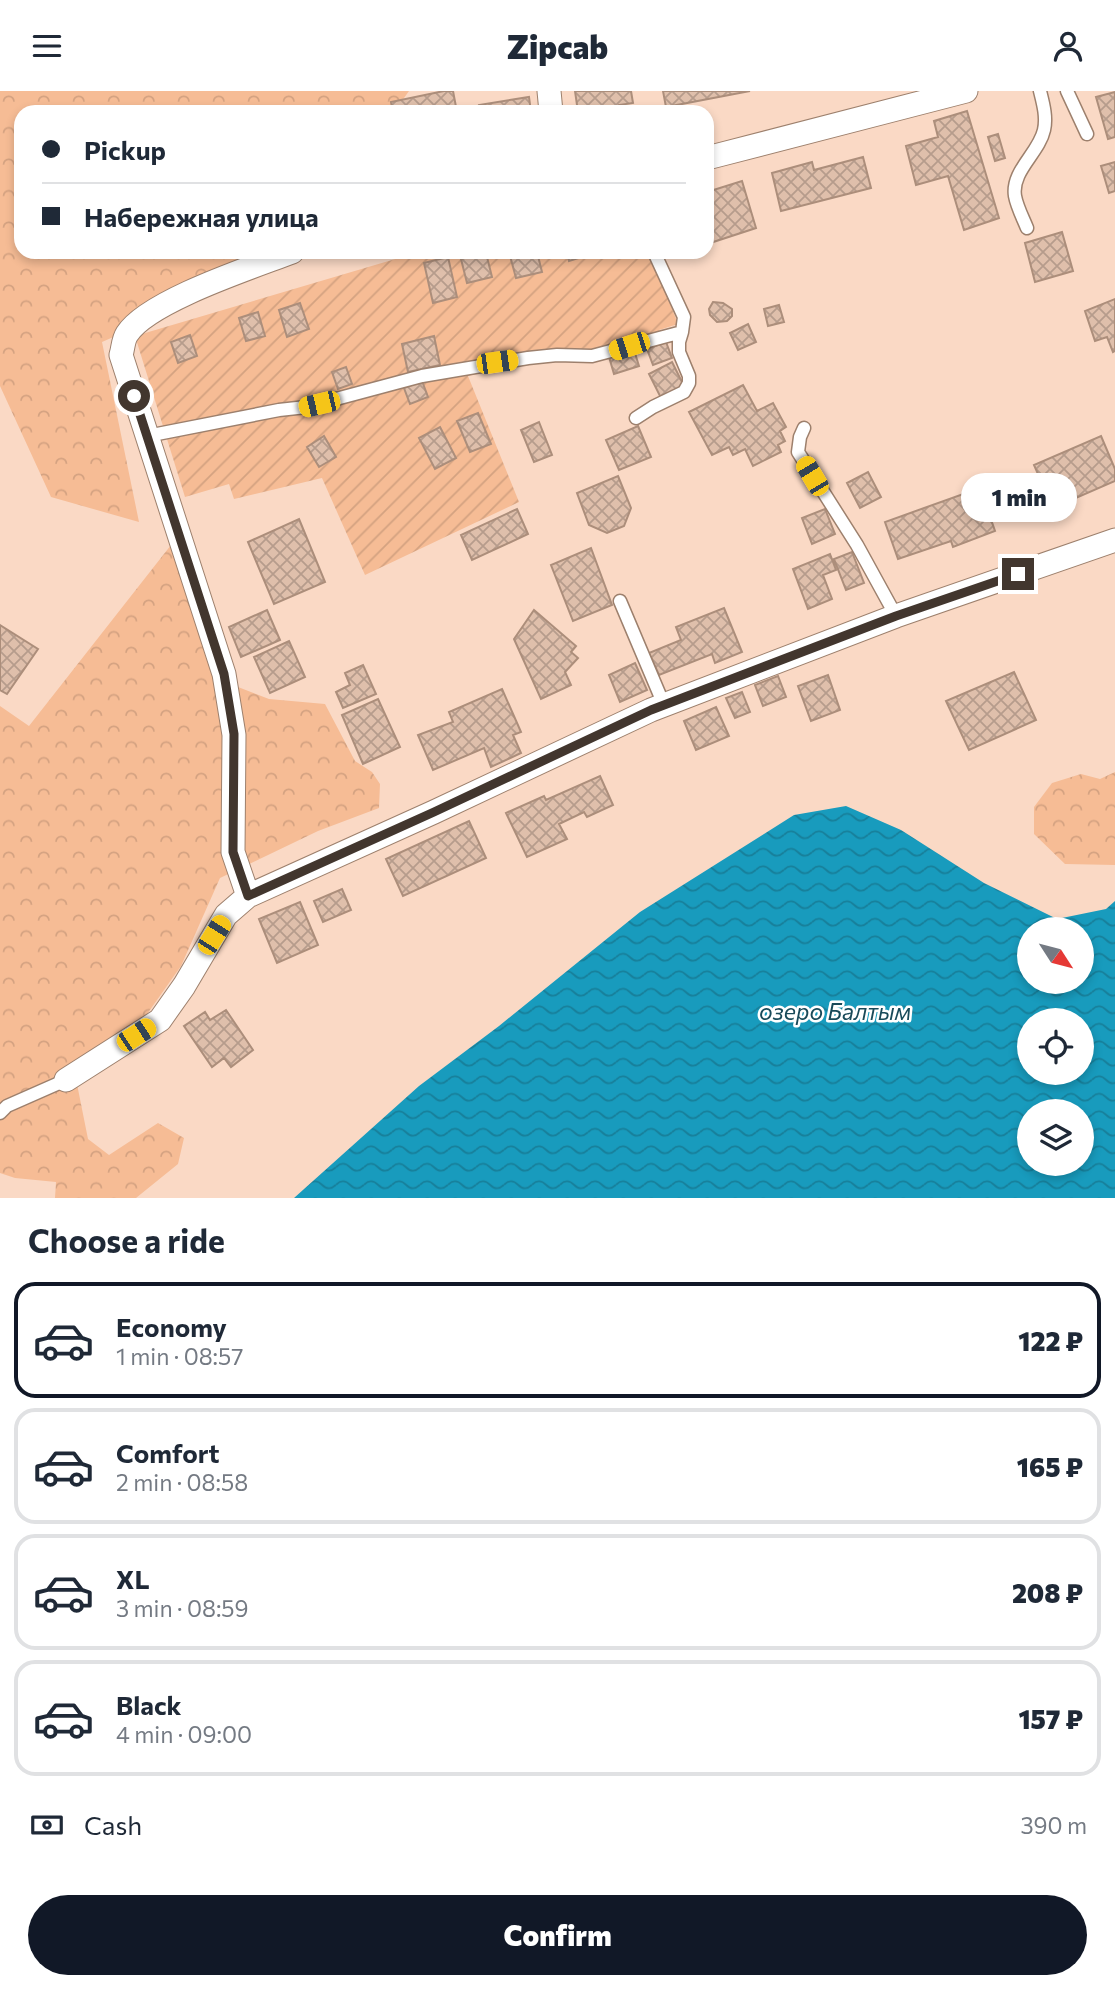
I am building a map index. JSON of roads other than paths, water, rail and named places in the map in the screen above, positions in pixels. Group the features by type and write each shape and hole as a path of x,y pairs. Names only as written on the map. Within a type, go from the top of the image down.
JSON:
{"street":[{"path":"714,156 966,91"},
{"path":"248,896 233,852 234,734 224,674 121,355 125,335 148,313 216,281 274,259"},
{"path":"66,1080 160,1020 184,986 226,915 248,896 664,705 896,616 1115,540"}],"lane":[{"path":"1027,228 1015,197 1015,186 1044,131 1045,111 1040,91"},
{"path":"1067,91 1087,134"},
{"path":"636,418 684,392 689,383 678,342 684,317 657,259"},
{"path":"147,436 306,407 422,376 528,358 556,355 592,356 682,332"},
{"path":"804,428 798,452 857,545 896,616"},
{"path":"620,601 664,705"},
{"path":"0,1113 7,1106 66,1080"}],"water":[{"name":"озеро Балтым","path":"846,806 901,830 984,883 1053,917 1017,917 1017,994 1094,994 1094,917 1067,917 1106,909 1115,901 1115,1198 294,1198 419,1086 499,1026 640,912 794,815"}]}
